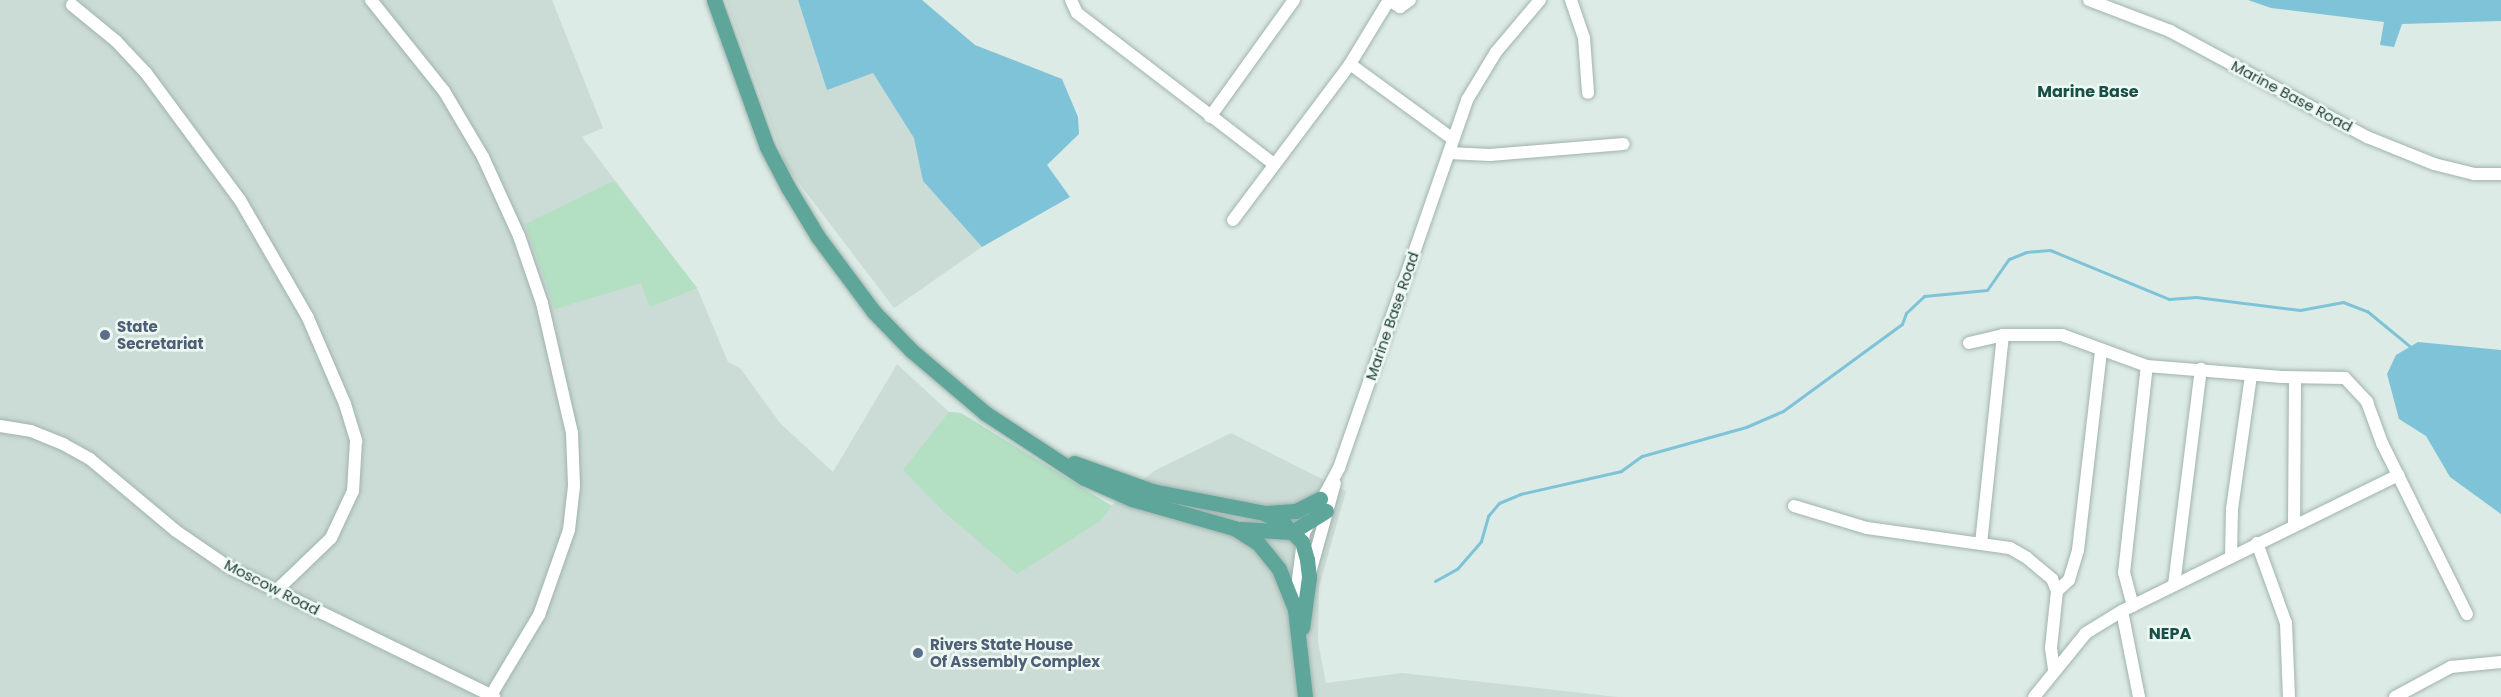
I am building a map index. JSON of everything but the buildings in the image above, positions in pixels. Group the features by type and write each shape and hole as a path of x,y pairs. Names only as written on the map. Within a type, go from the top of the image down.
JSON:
{"main road":[{"path":"714,0 767,147 789,189 845,275 874,312 947,382 1084,478 1132,499 1234,528 1297,537"},
{"path":"1042,450 1152,491 1264,513 1296,511 1323,505"},
{"path":"1297,537 1323,505"},
{"path":"1264,513 1297,537 1309,578 1300,648"},
{"path":"1234,528 1258,543 1286,582 1295,609 1305,697"}],"street":[{"path":"371,0 444,91 483,157 519,236 542,303 572,433 574,486 569,530 539,615 492,697"},
{"path":"1071,0 1077,13 1274,164"},
{"path":"1210,117 1294,0"},
{"path":"1233,220 1350,64 1390,1 1400,7 1410,0"},
{"name":"Marine Base Road","path":"1309,578 1323,505 1339,468 1467,100 1496,52 1540,0"},
{"path":"1571,0 1584,38 1587,93"},
{"name":"Marine Base Road","path":"2089,0 2170,31 2288,97 2377,141 2434,164 2474,174 2501,174"},
{"path":"72,5 116,40 146,73 240,200 318,338 345,404 356,441 350,500 331,538 278,589"},
{"path":"1350,64 1453,139"},
{"path":"1449,153 1490,155 1624,144"},
{"path":"1981,544 2003,335"},
{"path":"1969,344 2003,335 2062,335 2147,366 2295,378 2345,378 2367,402 2398,475 2467,614"},
{"path":"2057,591 2069,579 2078,550 2101,351"},
{"path":"2139,697 2124,573 2147,366"},
{"path":"2174,585 2201,369"},
{"path":"2231,557 2232,509 2251,375"},
{"path":"2294,525 2295,378"},
{"name":"Moscow Road","path":"0,426 31,431 90,459 176,531 230,568 278,589 492,697"},
{"path":"2034,697 2086,633 2174,585 2398,475"},
{"path":"1794,506 1867,528 2010,548 2027,558 2052,579 2057,591 2051,648 2054,670"},
{"path":"1295,609 1297,537"},
{"path":"2257,543 2286,623 2289,697"},
{"path":"2396,697 2451,668 2501,662"}],"shaded area":[{"path":"0,0 552,0 603,128 582,137 697,288 728,362 740,368 780,423 833,472 897,364 949,412 961,413 1111,506 1154,471 1231,433 1346,491 1319,587 1318,642 1326,683 1402,673 1618,697 0,697"},
{"path":"726,0 798,0 827,89 873,73 915,138 923,181 982,247 894,308 786,166"}],"green space":[{"path":"614,181 697,288 650,307 641,283 555,309 525,224"},
{"path":"949,412 961,413 1112,506 1100,521 1017,574 943,511 903,470"}],"water":[{"path":"798,0 922,0 975,45 1062,79 1078,117 1079,134 1047,165 1070,197 982,247 923,181 914,138 873,73 827,90"},
{"path":"2248,0 2501,0 2501,21 2402,24 2394,47 2380,45 2384,22 2271,8"},
{"path":"2418,342 2501,350 2501,514 2450,477 2426,436 2399,419 2387,374 2396,355"}],"waterway":[{"path":"1435,581 1457,569 1481,541 1488,516 1499,503 1520,494 1621,471 1642,456 1746,427 1783,411 1902,324 1906,313 1924,296 1987,290 2009,259 2026,252 2050,250 2169,299 2196,297 2300,310 2343,302 2367,311 2412,348"}],"place":[{"name":"State Secretariat","path":"105,335"},
{"name":"Rivers State House Of Assembly Complex","path":"918,653"}],"district":[{"name":"Marine Base","path":"2088,92"},
{"name":"NEPA","path":"2170,634"}]}
